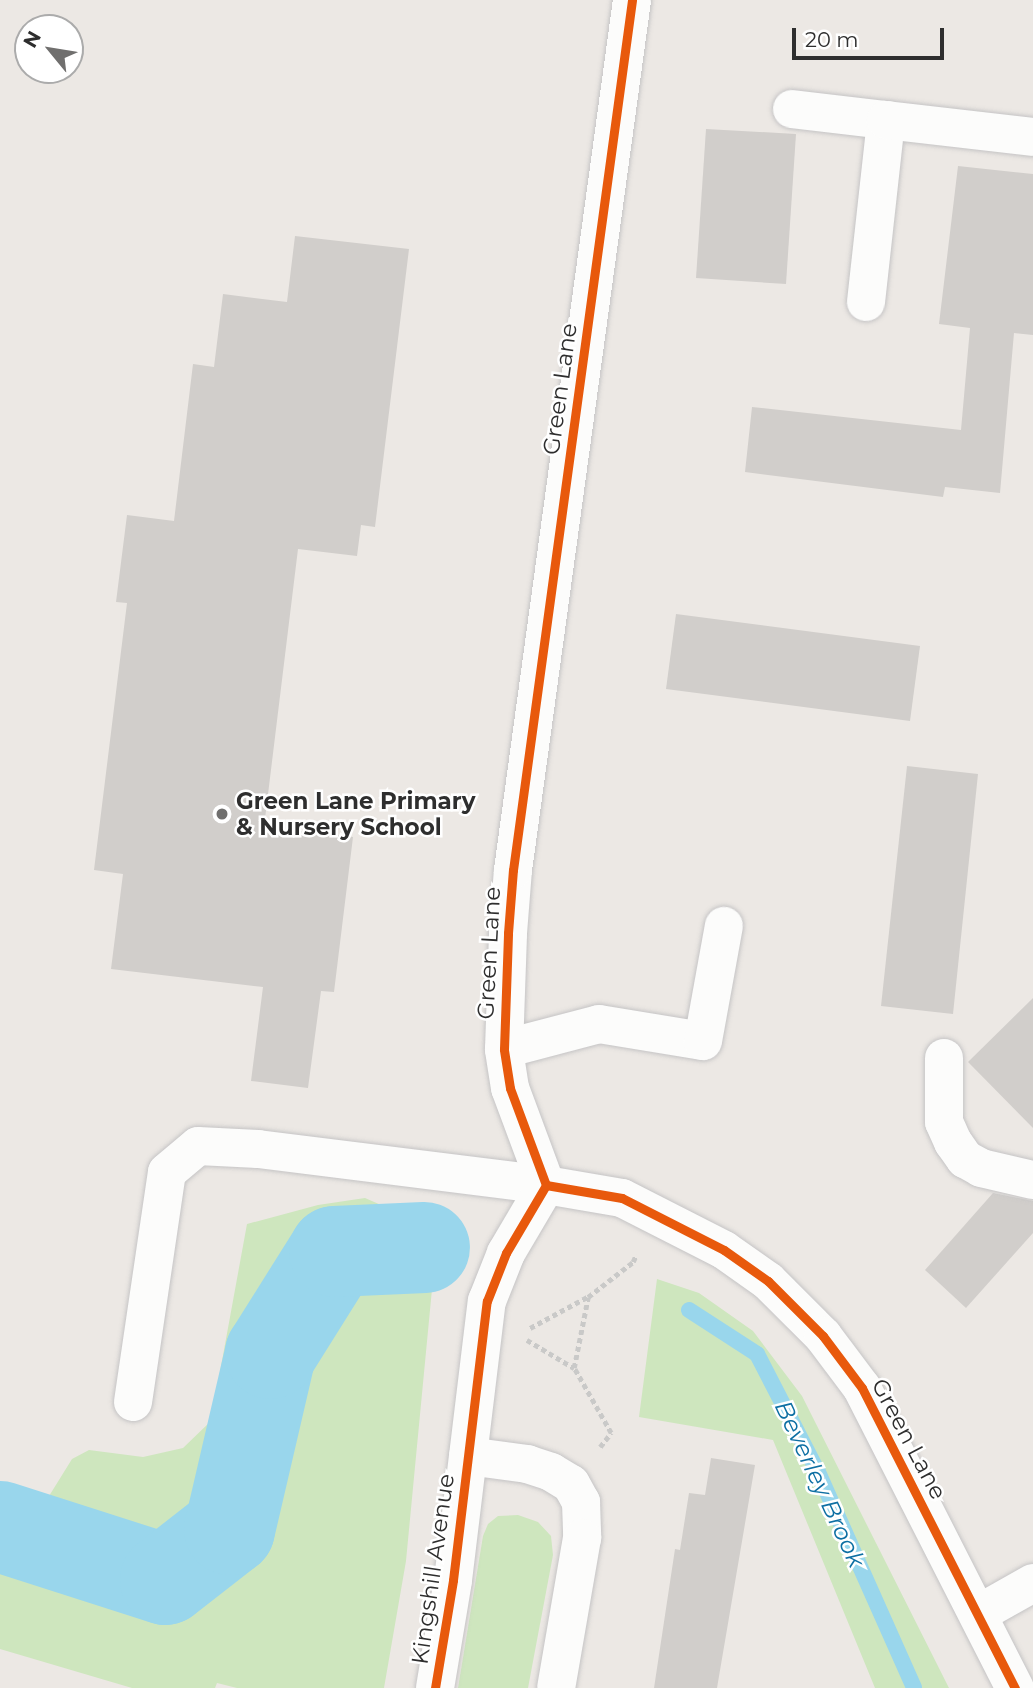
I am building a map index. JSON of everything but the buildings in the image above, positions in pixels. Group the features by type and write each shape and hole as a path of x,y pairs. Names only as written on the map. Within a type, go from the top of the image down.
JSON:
{"street":[{"name":"Green Lane","path":"632,0 513,870 504,994 504,1049 518,1116 546,1185 622,1198 724,1250 768,1281 822,1336 862,1388 1015,1688"},
{"path":"792,109 1033,137"},
{"path":"866,302 886,120"},
{"path":"504,1049 599,1024 703,1041 724,926"},
{"path":"944,1058 944,1122 965,1159 981,1168 1033,1180"},
{"path":"133,1402 167,1172 198,1146 258,1149 546,1185"},
{"name":"Kingshill Avenue","path":"435,1688 468,1456 486,1301 506,1253 546,1185"},
{"path":"468,1456 527,1464 551,1472 571,1484 581,1502 582,1538 556,1688"},
{"path":"978,1614 1033,1583"}],"path":[{"path":"529,1329 588,1297 632,1262 657,1214"},
{"path":"571,1484 611,1433 574,1368 588,1297"}],"green space":[{"path":"365,1198 427,1225 437,1237 406,1561 384,1688 237,1688 217,1683 215,1688 132,1688 0,1649 0,1504 27,1513 41,1509 72,1459 89,1450 143,1457 183,1448 211,1421 247,1224 318,1205"},
{"path":"657,1279 699,1293 753,1331 802,1396 949,1688 875,1688 773,1440 639,1417"},
{"path":"518,1515 538,1522 551,1536 553,1555 528,1688 458,1688 483,1536 488,1524 498,1516"}],"waterway":[{"name":"Beverley Brook","path":"0,1526 165,1579 229,1529 270,1353 334,1251 424,1247"},
{"name":"Beverley Brook","path":"689,1310 757,1354 818,1472 914,1688"}],"cycle path":[{"path":"546,1185 510,1088 504,1049 508,933 513,870 632,0"},
{"path":"546,1185 622,1198 724,1250 768,1281 823,1336 862,1388 1015,1688"},
{"path":"435,1688 453,1580 487,1301 506,1253 546,1185"}],"place":[{"name":"Green Lane Primary & Nursery School","path":"222,814"}]}
